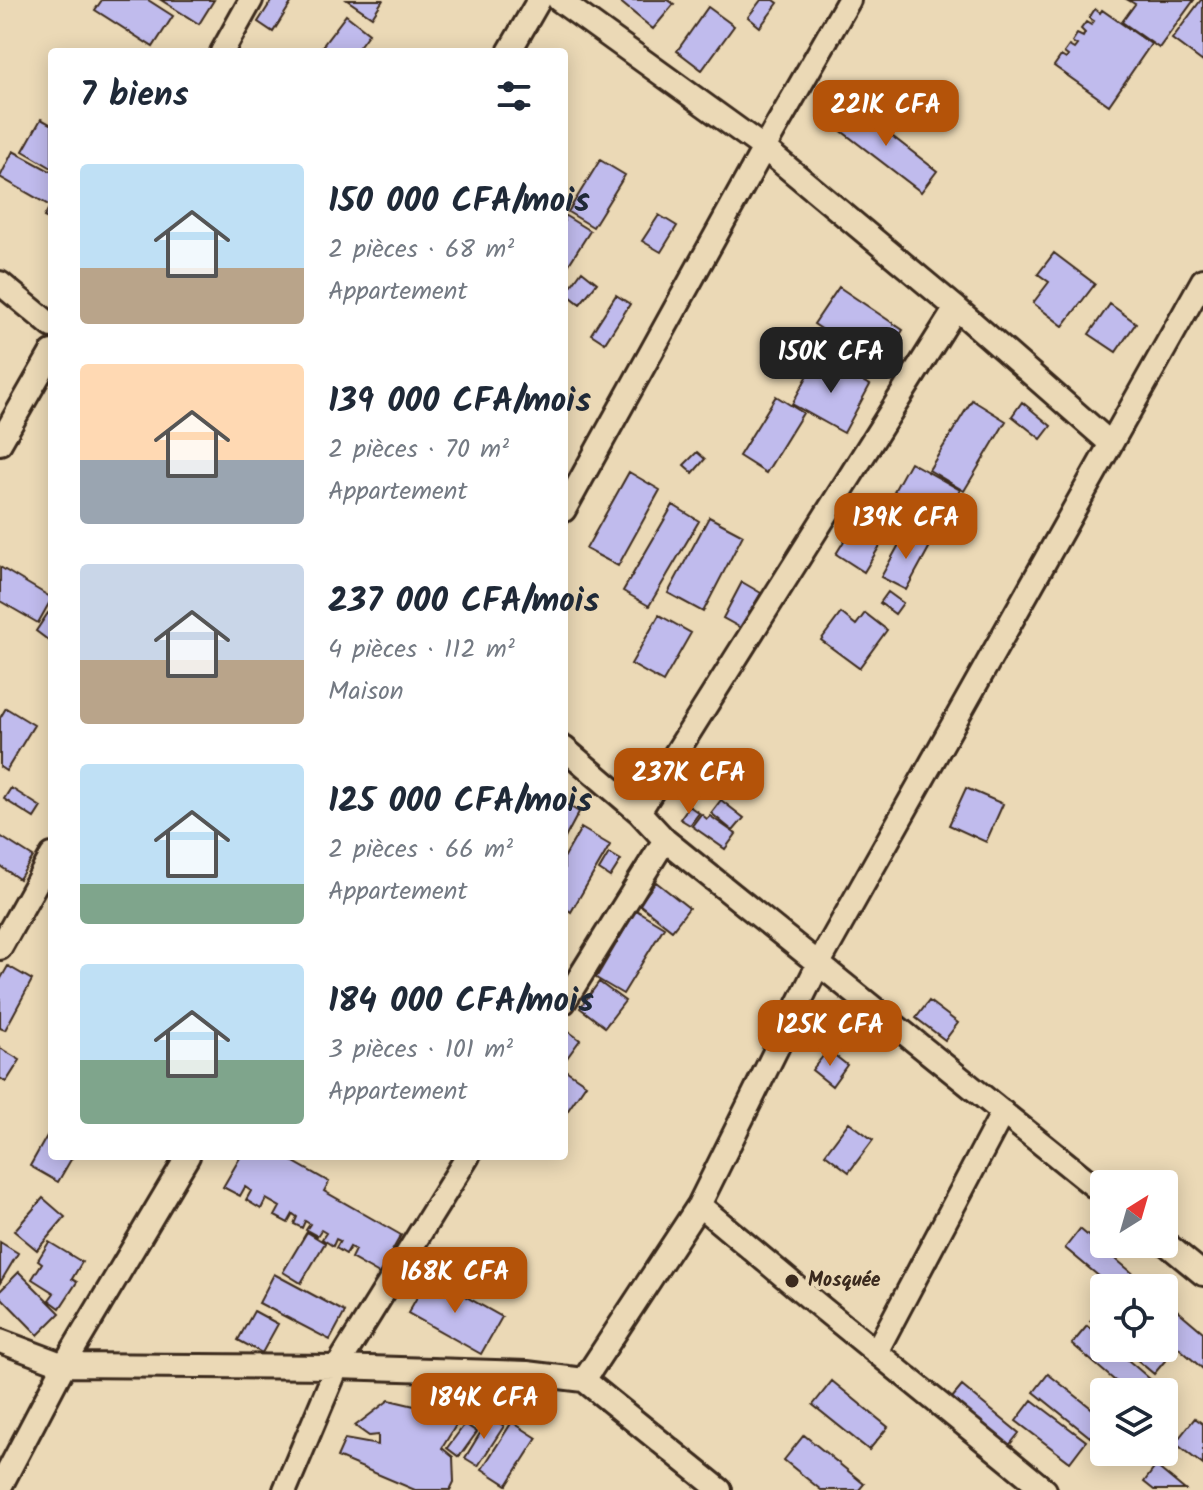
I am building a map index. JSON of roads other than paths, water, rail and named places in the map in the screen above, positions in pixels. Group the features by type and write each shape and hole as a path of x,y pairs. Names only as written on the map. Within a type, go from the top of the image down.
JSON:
{"street":[{"path":"224,48 251,0"},
{"path":"511,48 539,0"},
{"path":"559,0 764,148 956,308 1110,443"},
{"path":"568,503 849,0"},
{"path":"584,1380 699,1205 819,963 1203,280"},
{"path":"0,283 48,323"},
{"path":"639,812 956,308"},
{"path":"0,443 48,359"},
{"path":"568,751 639,812 665,840 1090,1183"},
{"path":"568,996 665,840"},
{"path":"0,948 48,862"},
{"path":"876,1352 1003,1112"},
{"path":"0,1487 64,1365 186,1160"},
{"path":"285,1490 337,1367 466,1160"},
{"path":"699,1205 1045,1490"},
{"path":"1178,1253 1203,1274"},
{"path":"0,1341 64,1365 337,1367 527,1373 584,1380 720,1490"}],"place":[{"name":"Mosquée","path":"792,1281"}]}
